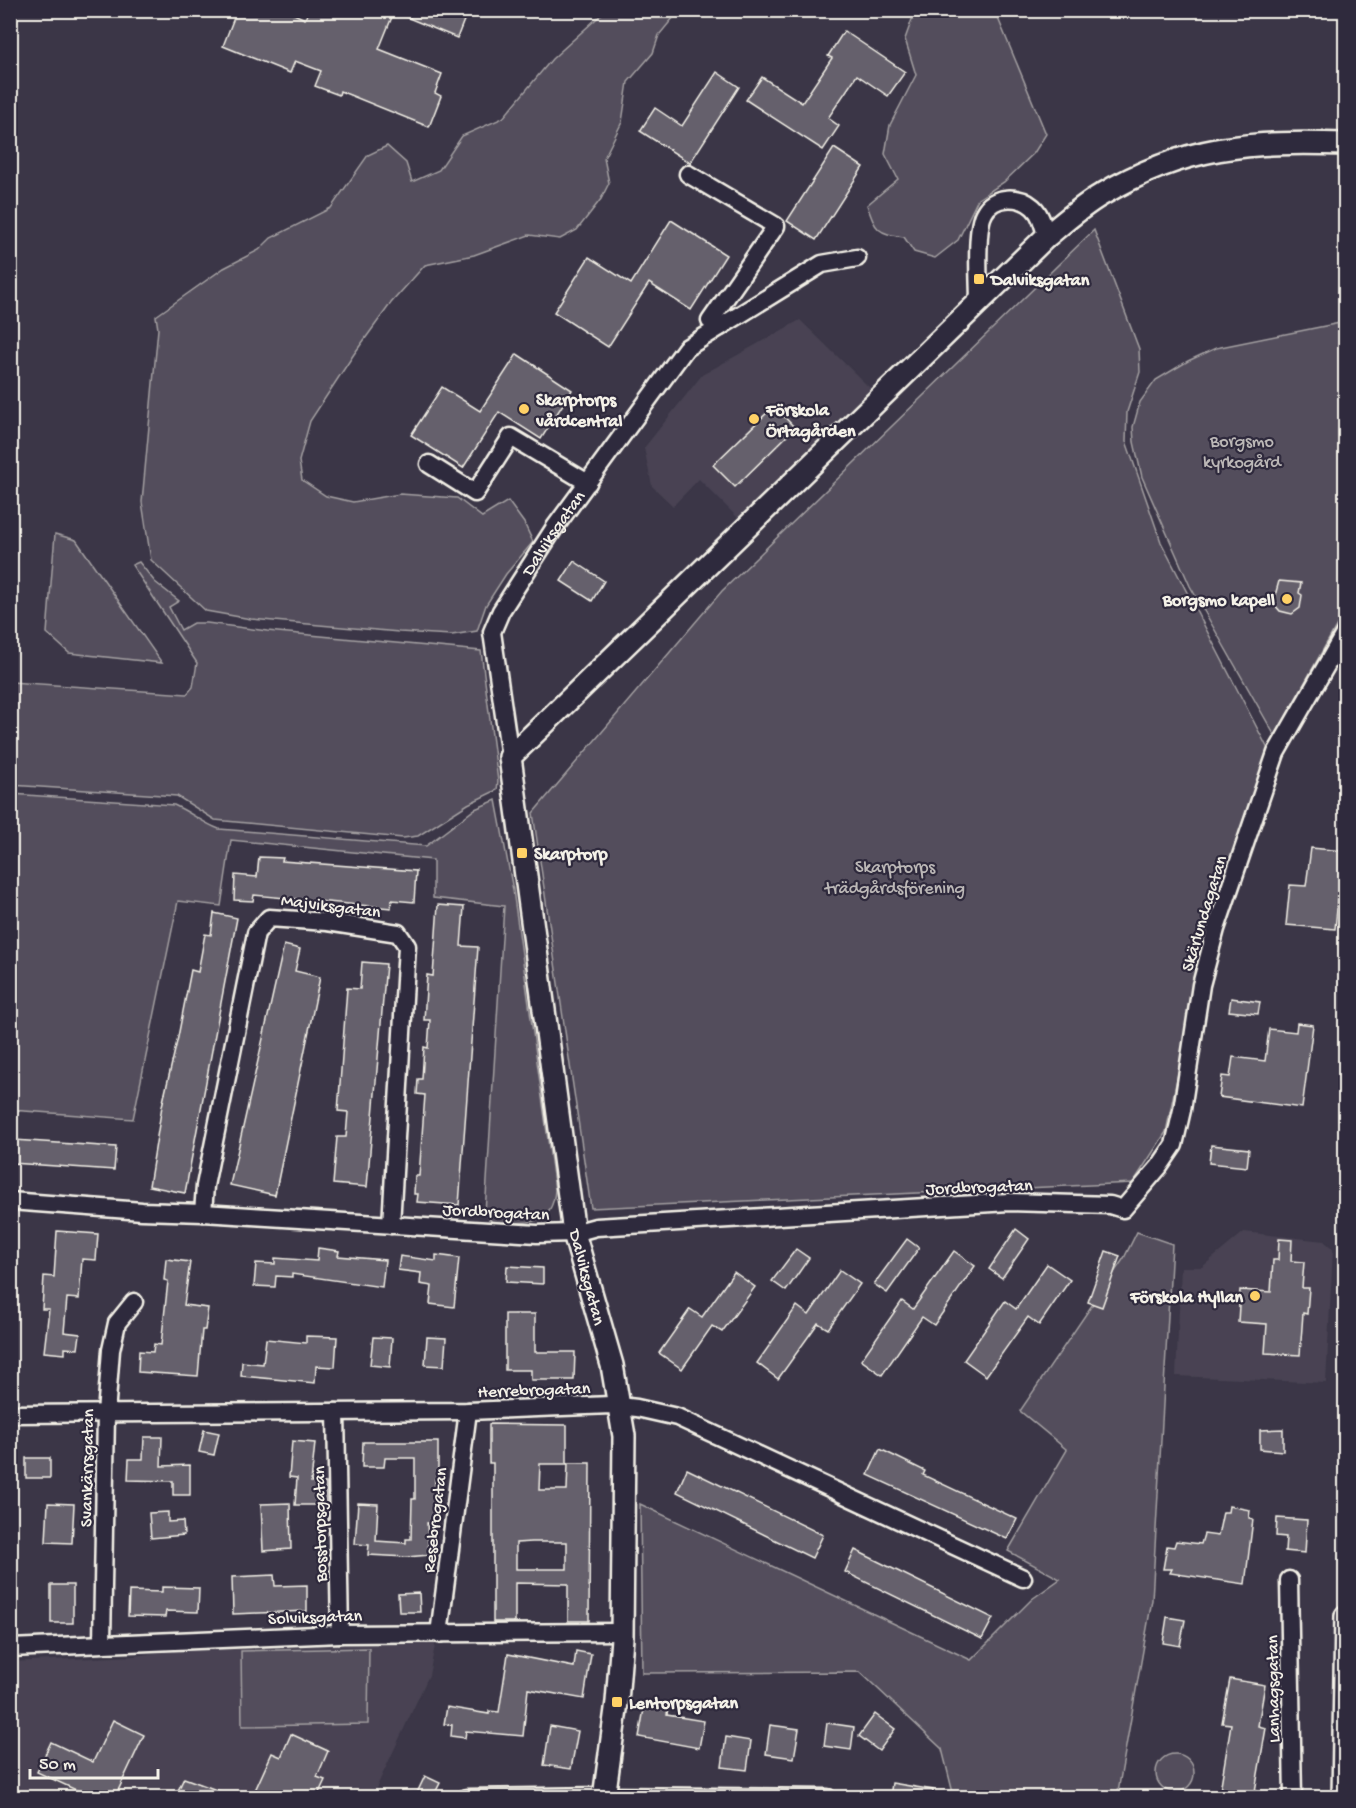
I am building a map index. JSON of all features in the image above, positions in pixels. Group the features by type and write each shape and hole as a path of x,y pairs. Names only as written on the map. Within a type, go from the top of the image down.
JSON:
{"street":[{"path":"510,757 1046,237 1100,195 1157,165 1209,150 1263,143 1346,144"},
{"path":"688,174 776,226 710,321 720,327"},
{"path":"979,303 980,232 984,213 996,201 1010,198 1022,200 1035,208 1043,222 1046,237"},
{"name":"Dalviksgatan","path":"604,1797 617,1702 621,1632 624,1436 612,1365 574,1233 492,632 501,611 555,527 686,348 822,264 857,258"},
{"path":"429,464 475,493 512,437 588,483"},
{"name":"Skärlundagatan","path":"1123,1209 1159,1167 1174,1145 1182,1110 1201,985 1216,929 1276,753 1346,632"},
{"name":"Majviksgatan","path":"203,1213 205,1186 256,933 269,918 327,922 398,933 407,946 391,1225"},
{"name":"Jordbrogatan","path":"10,1201 537,1234 574,1233 596,1227 1009,1202 1110,1205 1123,1209"},
{"name":"Svankärrsgatan","path":"102,1643 106,1414 111,1350 117,1323 134,1302"},
{"name":"Herrebrogatan","path":"10,1414 468,1411 620,1405 677,1417 1023,1578"},
{"name":"Resebrogatan","path":"439,1634 468,1411"},
{"name":"Bosstorpsgatan","path":"336,1412 340,1634"},
{"name":"Lanhagsgatan","path":"1289,1580 1293,1797"},
{"path":"1343,1797 1346,1616"},
{"name":"Solviksgatan","path":"10,1648 340,1634 621,1632"},
{"path":"466,1797 828,1797"}],"shaded area":[{"name":"Förskola Örtagården","path":"800,320 871,389 739,519 699,479 673,506 652,486 644,448 702,375"},
{"name":"Förskola Hyllan","path":"1244,1232 1324,1241 1333,1249 1326,1383 1176,1376 1181,1267 1202,1267"},
{"path":"436,1641 429,1675 372,1797 11,1798 11,1662 134,1656 235,1642"}],"green space":[{"path":"605,11 685,11 673,18 659,35 653,53 628,82 622,122 604,158 609,183 601,199 577,230 560,239 529,235 474,255 425,265 391,303 310,421 299,461 302,480 326,496 353,502 400,494 457,498 482,517 508,501 524,523 533,542 506,574 486,605 477,631 452,635 399,632 251,619 206,611 151,560 142,502 158,329 156,316 224,268 259,250 271,238 331,208 368,155 387,146 406,163 412,182 439,170 462,136 503,118 552,59"},
{"path":"915,11 995,11 1046,134 1034,153 1004,182 978,199 958,240 935,258 914,252 904,237 888,234 879,229 867,205 898,179 885,154 890,125 916,75 905,39"},
{"name":"Skarptorps trädgårdsförening","path":"1094,230 1139,349 1140,372 1127,412 1126,441 1161,542 1270,753 1208,928 1166,1132 1133,1183 591,1208 533,813 722,591"},
{"name":"Borgsmo kyrkogård","path":"1345,322 1345,610 1275,736 1190,586 1142,477 1133,427 1140,402 1156,380 1188,361 1216,348"},
{"path":"55,534 76,540 162,663 69,653 47,633"},
{"path":"139,562 155,582 179,601 169,607 181,630 193,623 207,623 267,631 481,651 498,781 497,790 468,804 418,836 403,838 215,820 177,796 11,785 11,682 187,694 193,687 197,663 132,565"},
{"path":"11,794 174,805 219,829 426,846 475,809 496,800 513,890 555,1190 553,1203 548,1212 542,1218 534,1221 514,1223 492,1222 485,1213 504,906 433,898 433,860 231,840 221,906 178,901 133,1119 11,1110"},
{"path":"1137,1232 1172,1244 1152,1600 1117,1797 954,1797 942,1749 860,1672 642,1673 640,1504 971,1660 1032,1599 1060,1579 1008,1551 1067,1450 1020,1411 1124,1258"},
{"path":"369,1648 368,1724 242,1726 241,1651"},
{"path":"1175,1754 1188,1760 1194,1773 1188,1786 1175,1792 1162,1786 1156,1773 1162,1760"}],"building":[{"path":"237,10 285,10 305,19 309,10 468,10 457,38 394,12 379,49 442,74 435,93 441,96 429,127 340,91 339,95 315,86 321,71 295,61 290,73 223,46"},
{"path":"844,31 905,72 888,96 857,75 828,118 839,126 823,150 746,100 762,77 802,103 832,58 828,56"},
{"path":"717,72 739,87 690,163 640,131 655,108 682,126"},
{"path":"834,148 863,167 816,240 787,221"},
{"path":"671,220 726,255 691,310 649,283 608,347 554,312 589,257 631,284"},
{"name":"Skarptorps vårdcentral","path":"517,354 572,390 541,439 499,412 463,468 411,435 442,387 480,411"},
{"path":"774,406 795,428 735,487 713,465"},
{"path":"574,561 604,581 592,601 561,581"},
{"name":"Borgsmo kapell","path":"1279,581 1301,583 1300,608 1292,614 1280,611 1273,603"},
{"path":"1311,848 1343,851 1335,929 1286,925 1290,885 1306,886"},
{"path":"259,857 283,858 282,861 416,871 414,902 392,900 391,908 254,895 253,901 234,900 235,875 257,877"},
{"path":"438,905 464,907 461,946 478,947 459,1205 417,1202 418,1194 414,1194 415,1176 419,1176 425,1095 417,1094 418,1079 422,1079 424,1047 428,1048 430,1020 424,1020 427,975 433,976"},
{"path":"214,913 237,918 185,1193 149,1186 162,1106 191,970 198,972 205,934 211,935"},
{"path":"284,945 300,949 295,971 320,977 275,1195 230,1185"},
{"path":"362,962 386,964 367,1187 333,1184 337,1137 346,1137 348,1112 338,1111 347,988 360,989"},
{"path":"1231,998 1260,1002 1258,1014 1229,1011"},
{"path":"1297,1023 1313,1025 1302,1108 1219,1097 1222,1076 1230,1077 1233,1057 1265,1061 1269,1029 1296,1032"},
{"path":"14,1140 116,1147 114,1170 12,1163"},
{"path":"1211,1145 1249,1149 1247,1167 1209,1163"},
{"path":"1016,1229 1029,1239 1002,1278 989,1269"},
{"path":"57,1231 98,1234 96,1260 82,1259 79,1299 67,1298 64,1332 80,1334 78,1349 65,1348 65,1354 44,1352 49,1309 42,1309 44,1276 54,1277"},
{"path":"907,1239 919,1248 887,1293 874,1284"},
{"path":"1279,1239 1292,1240 1291,1261 1304,1262 1302,1288 1309,1288 1307,1314 1303,1313 1300,1355 1265,1353 1267,1324 1238,1322 1240,1290 1271,1292 1273,1260 1278,1260"},
{"path":"318,1248 339,1251 338,1256 385,1260 382,1287 292,1274 292,1277 276,1276 275,1287 254,1286 256,1263 275,1264 275,1258 317,1261"},
{"path":"796,1249 809,1258 786,1291 772,1281"},
{"path":"954,1251 975,1266 934,1325 922,1317 882,1375 861,1360 902,1301 913,1309"},
{"path":"1106,1251 1120,1256 1102,1307 1088,1302"},
{"path":"436,1255 459,1258 454,1307 430,1304 432,1286 420,1284 421,1273 398,1270 400,1256 436,1261"},
{"path":"166,1259 190,1262 184,1305 208,1308 205,1330 202,1330 198,1376 138,1372 139,1351 153,1352 154,1344 161,1345 168,1281 164,1280"},
{"path":"1047,1264 1070,1280 1039,1325 1028,1317 986,1376 964,1360 1005,1301 1016,1309"},
{"path":"507,1266 543,1268 543,1284 506,1282"},
{"path":"840,1270 860,1284 828,1329 818,1323 778,1379 757,1363 797,1306 809,1315"},
{"path":"734,1272 755,1287 722,1332 712,1326 682,1369 659,1353 690,1309 702,1317"},
{"path":"505,1314 535,1314 535,1352 575,1352 574,1380 531,1380 531,1370 505,1370"},
{"path":"306,1336 337,1337 335,1367 316,1366 315,1383 241,1376 242,1362 263,1364 266,1339 306,1343"},
{"path":"373,1337 392,1338 390,1367 370,1365"},
{"path":"427,1337 446,1338 444,1366 425,1365"},
{"path":"489,1424 567,1425 567,1464 540,1464 539,1490 567,1490 568,1463 590,1463 589,1621 568,1621 568,1584 515,1583 515,1622 493,1622 493,1463 489,1463","holes":["567,1542 567,1569 516,1569 516,1543"]},
{"path":"1283,1429 1283,1451 1260,1449 1260,1430"},
{"path":"204,1430 219,1433 214,1455 199,1452"},
{"path":"144,1437 162,1437 161,1466 190,1465 190,1495 173,1495 173,1481 128,1480 129,1459 143,1459"},
{"path":"292,1441 315,1443 311,1482 326,1483 326,1505 295,1505 297,1478 289,1477"},
{"path":"363,1442 438,1442 438,1479 435,1479 434,1523 427,1523 429,1555 407,1557 368,1555 369,1545 355,1544 358,1503 378,1504 376,1541 406,1543 406,1539 411,1539 412,1499 415,1499 415,1458 385,1458 384,1467 362,1467"},
{"path":"880,1449 925,1471 923,1475 1017,1519 1007,1539 868,1475"},
{"path":"26,1458 50,1458 50,1478 26,1478"},
{"path":"687,1469 823,1535 812,1558 677,1492"},
{"path":"48,1503 74,1504 72,1543 46,1542"},
{"path":"290,1503 291,1549 263,1551 261,1504"},
{"path":"1229,1506 1250,1510 1249,1518 1253,1519 1245,1584 1170,1573 1172,1569 1163,1569 1167,1546 1174,1547 1176,1541 1201,1544 1204,1534 1218,1536 1223,1512 1228,1512"},
{"path":"168,1512 168,1522 183,1521 184,1535 151,1538 149,1513"},
{"path":"1277,1518 1307,1520 1305,1553 1285,1551 1286,1537 1276,1536"},
{"path":"855,1550 993,1618 982,1639 845,1572"},
{"path":"274,1575 275,1586 307,1585 307,1611 233,1614 232,1577"},
{"path":"51,1585 73,1585 73,1623 51,1623"},
{"path":"162,1587 199,1588 198,1612 166,1611 165,1617 128,1616 129,1591 162,1592"},
{"path":"419,1593 420,1612 399,1612 398,1594"},
{"path":"1167,1617 1185,1620 1180,1646 1163,1643"},
{"path":"576,1651 591,1654 584,1699 528,1689 523,1736 466,1731 465,1738 451,1736 452,1725 444,1724 447,1707 489,1714 489,1711 499,1712 508,1654 574,1667"},
{"path":"1230,1679 1265,1685 1258,1726 1266,1728 1254,1797 1219,1797 1231,1724 1222,1723"},
{"path":"645,1703 668,1706 667,1715 704,1721 699,1748 639,1737"},
{"path":"875,1714 895,1729 879,1751 859,1736"},
{"path":"113,1720 144,1735 115,1797 91,1797 37,1772 51,1742 93,1762"},
{"path":"827,1723 854,1727 851,1750 824,1746"},
{"path":"770,1725 799,1729 794,1758 766,1754"},
{"path":"550,1726 578,1731 571,1769 544,1765"},
{"path":"291,1734 328,1751 317,1777 325,1780 317,1797 252,1797 272,1753 281,1757"},
{"path":"726,1737 751,1741 747,1770 722,1767"},
{"path":"425,1776 440,1783 433,1797 415,1797"},
{"path":"184,1778 233,1796 233,1797 175,1797"},
{"path":"892,1783 933,1790 933,1797 890,1797"}],"place":[{"name":"Dalviksgatan","path":"979,279"},
{"name":"Skarptorps vårdcentral","path":"524,409"},
{"name":"Förskola Örtagården","path":"754,419"},
{"name":"Borgsmo kapell","path":"1287,599"},
{"name":"Skarptorp","path":"522,853"},
{"name":"Förskola Hyllan","path":"1255,1296"},
{"name":"Lentorpsgatan","path":"617,1702"}]}
